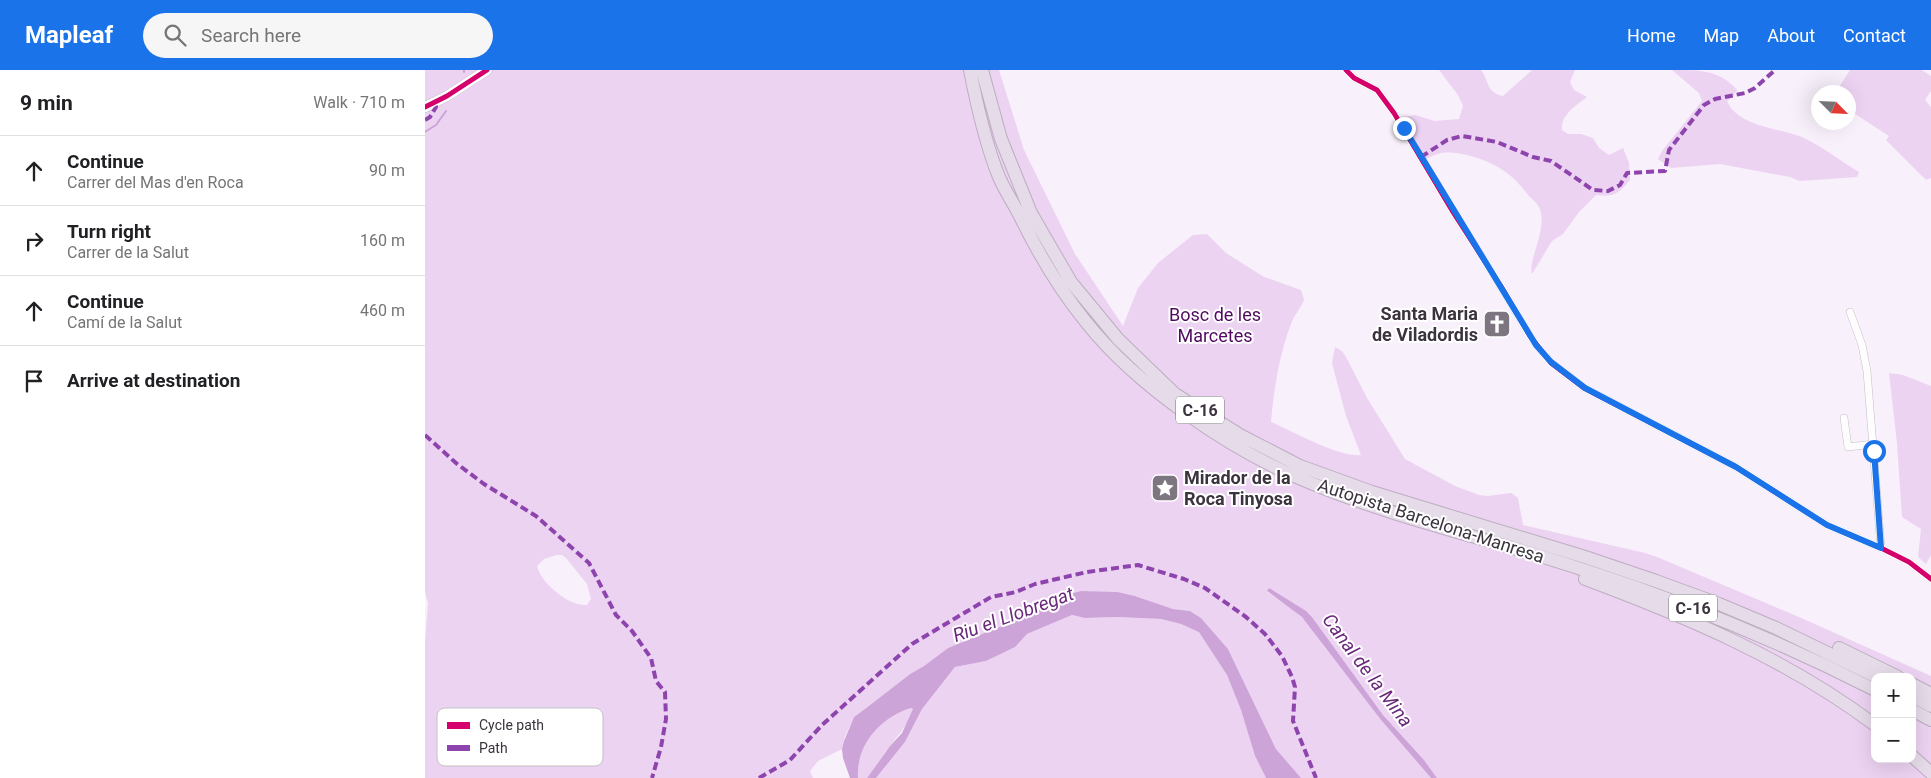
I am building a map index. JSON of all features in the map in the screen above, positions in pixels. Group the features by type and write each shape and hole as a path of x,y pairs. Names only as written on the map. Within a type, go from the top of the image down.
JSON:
{"highway":[{"name":"Autopista Barcelona-Manresa","path":"969,70 977,108 999,176 1043,261 1086,323 1125,363 1165,399 1241,449 1305,481 1380,508 1651,592 1715,616 1787,647 1871,688"},
{"name":"Autopista Barcelona-Manresa","path":"982,70 1001,139 1031,213 1071,282 1118,340 1175,394 1239,435 1300,466 1371,492 1585,557 1719,604 1832,654 1871,674"},
{"path":"1504,545 1535,560 1670,612 1756,651 1834,695 1871,722"},
{"path":"1585,557 1658,576 1732,603 1825,642 1890,673"},
{"path":"1916,686 1931,694"},
{"path":"1916,698 1931,706"},
{"path":"1916,712 1931,720"},
{"path":"1916,760 1931,773"}],"street":[{"path":"425,107 447,96 487,70"},
{"path":"1346,70 1354,78 1377,90 1394,113 1542,354 1585,388 1736,467 1827,525 1909,562 1931,579"},
{"path":"1850,312 1862,345 1867,371 1881,548"},
{"path":"1843,418 1848,447 1874,444"}],"green space":[{"name":"Bosc de les Marcetes","path":"425,70 999,70 1024,150 1075,254 1123,326 1138,288 1158,263 1193,235 1207,234 1226,253 1264,277 1301,290 1304,300 1292,321 1283,348 1275,385 1271,422 1329,448 1352,455 1361,455 1346,416 1332,363 1335,347 1342,351 1346,357 1367,398 1405,459 1455,486 1479,495 1488,496 1511,493 1518,498 1523,525 1657,557 1799,617 1931,676 1931,778 1437,778 1424,760 1383,715 1312,617 1269,588 1267,592 1295,611 1308,623 1381,720 1431,778 1301,778 1276,749 1228,649 1201,618 1190,611 1173,609 1135,596 1081,591 1043,602 1014,621 948,648 910,674 854,717 845,736 842,749 818,761 810,771 813,778 425,778 425,642 428,603 425,592","holes":["557,555 562,555 587,584 591,599 587,605 580,605 564,598 549,586 539,572 537,566 544,559"]},
{"path":"1439,70 1481,70 1491,89 1503,96 1532,70 1575,70 1570,82 1574,90 1587,97 1566,115 1562,130 1568,134 1581,134 1593,138 1599,148 1609,155 1623,148 1629,163 1630,180 1616,194 1596,195 1579,212 1563,234 1552,241 1532,274 1532,262 1542,221 1540,210 1536,203 1516,180 1493,164 1457,153 1441,153 1419,162 1393,119 1415,115 1435,121 1459,119 1463,106 1458,95"},
{"path":"1672,70 1709,72 1724,78 1737,90 1733,97 1727,101 1732,110 1740,116 1760,125 1809,140 1859,172 1857,177 1800,181 1790,177 1720,164 1671,168 1658,159 1662,151 1702,101 1699,93"},
{"path":"1850,70 1922,70 1931,76 1931,91 1925,100 1931,107 1931,178 1926,180 1886,140 1889,136 1856,115 1856,85 1840,85"},
{"path":"1889,373 1903,375 1931,386 1931,555 1926,564 1918,557 1921,529 1902,517 1897,443"},
{"path":"1072,615 1085,618 1161,619 1199,631 1227,675 1241,710 1255,756 1266,778 876,778 905,742 922,709 955,667 986,661 1018,644 1027,634"},
{"path":"911,708 913,709 906,725 867,778 858,778 861,754 872,734 889,718"}],"shaded area":[{"path":"1269,588 1306,611 1312,617 1383,715 1424,760 1437,778 1431,778 1381,720 1302,617 1267,591"},
{"path":"1081,591 1117,592 1135,596 1173,609 1190,611 1201,618 1228,649 1276,749 1301,778 1266,778 1255,756 1241,710 1227,675 1199,632 1181,624 1161,619 1085,618 1072,615 1027,634 1015,647 986,661 955,667 922,709 905,742 876,778 867,778 902,733 913,709 900,712 881,725 866,743 861,754 858,778 850,778 842,749 854,717 910,674 948,648 1014,621 1043,602"}],"waterway":[{"path":"425,132 436,125 446,111"}],"marked path":[{"path":"1421,157 1447,140 1462,136 1497,142 1533,157 1551,161 1593,190 1608,191 1620,185 1627,173 1665,171 1669,150 1704,105 1715,99 1745,93 1755,88 1775,70"},
{"path":"425,120 430,117 436,107 435,103"},
{"path":"425,435 456,463 484,484 536,516 589,563 616,615 632,631 651,658 656,681 665,692 666,719 661,747 652,778"},
{"path":"759,778 790,760 822,725 912,644 991,597 1087,572 1138,565 1184,579 1205,588 1246,617 1265,634 1282,656 1292,677 1295,687 1293,721 1316,778"}],"cycle path":[{"path":"425,107 447,96 487,70"},
{"path":"1346,70 1354,78 1377,90 1394,113 1530,336 1551,363 1584,388 1736,467 1827,525 1909,562 1931,579"}],"place":[{"name":"Santa Maria de Viladordis","path":"1497,324"},
{"name":"Mirador de la Roca Tinyosa","path":"1165,488"}],"route":[{"path":"1404,128 1453,212 1475,244 1542,354 1585,388 1736,467 1827,525 1881,548 1874,451"}],"water label":[{"name":"Riu el Llobregat","path":"1013,614"},
{"name":"Canal de la Mina","path":"1368,670"}]}
